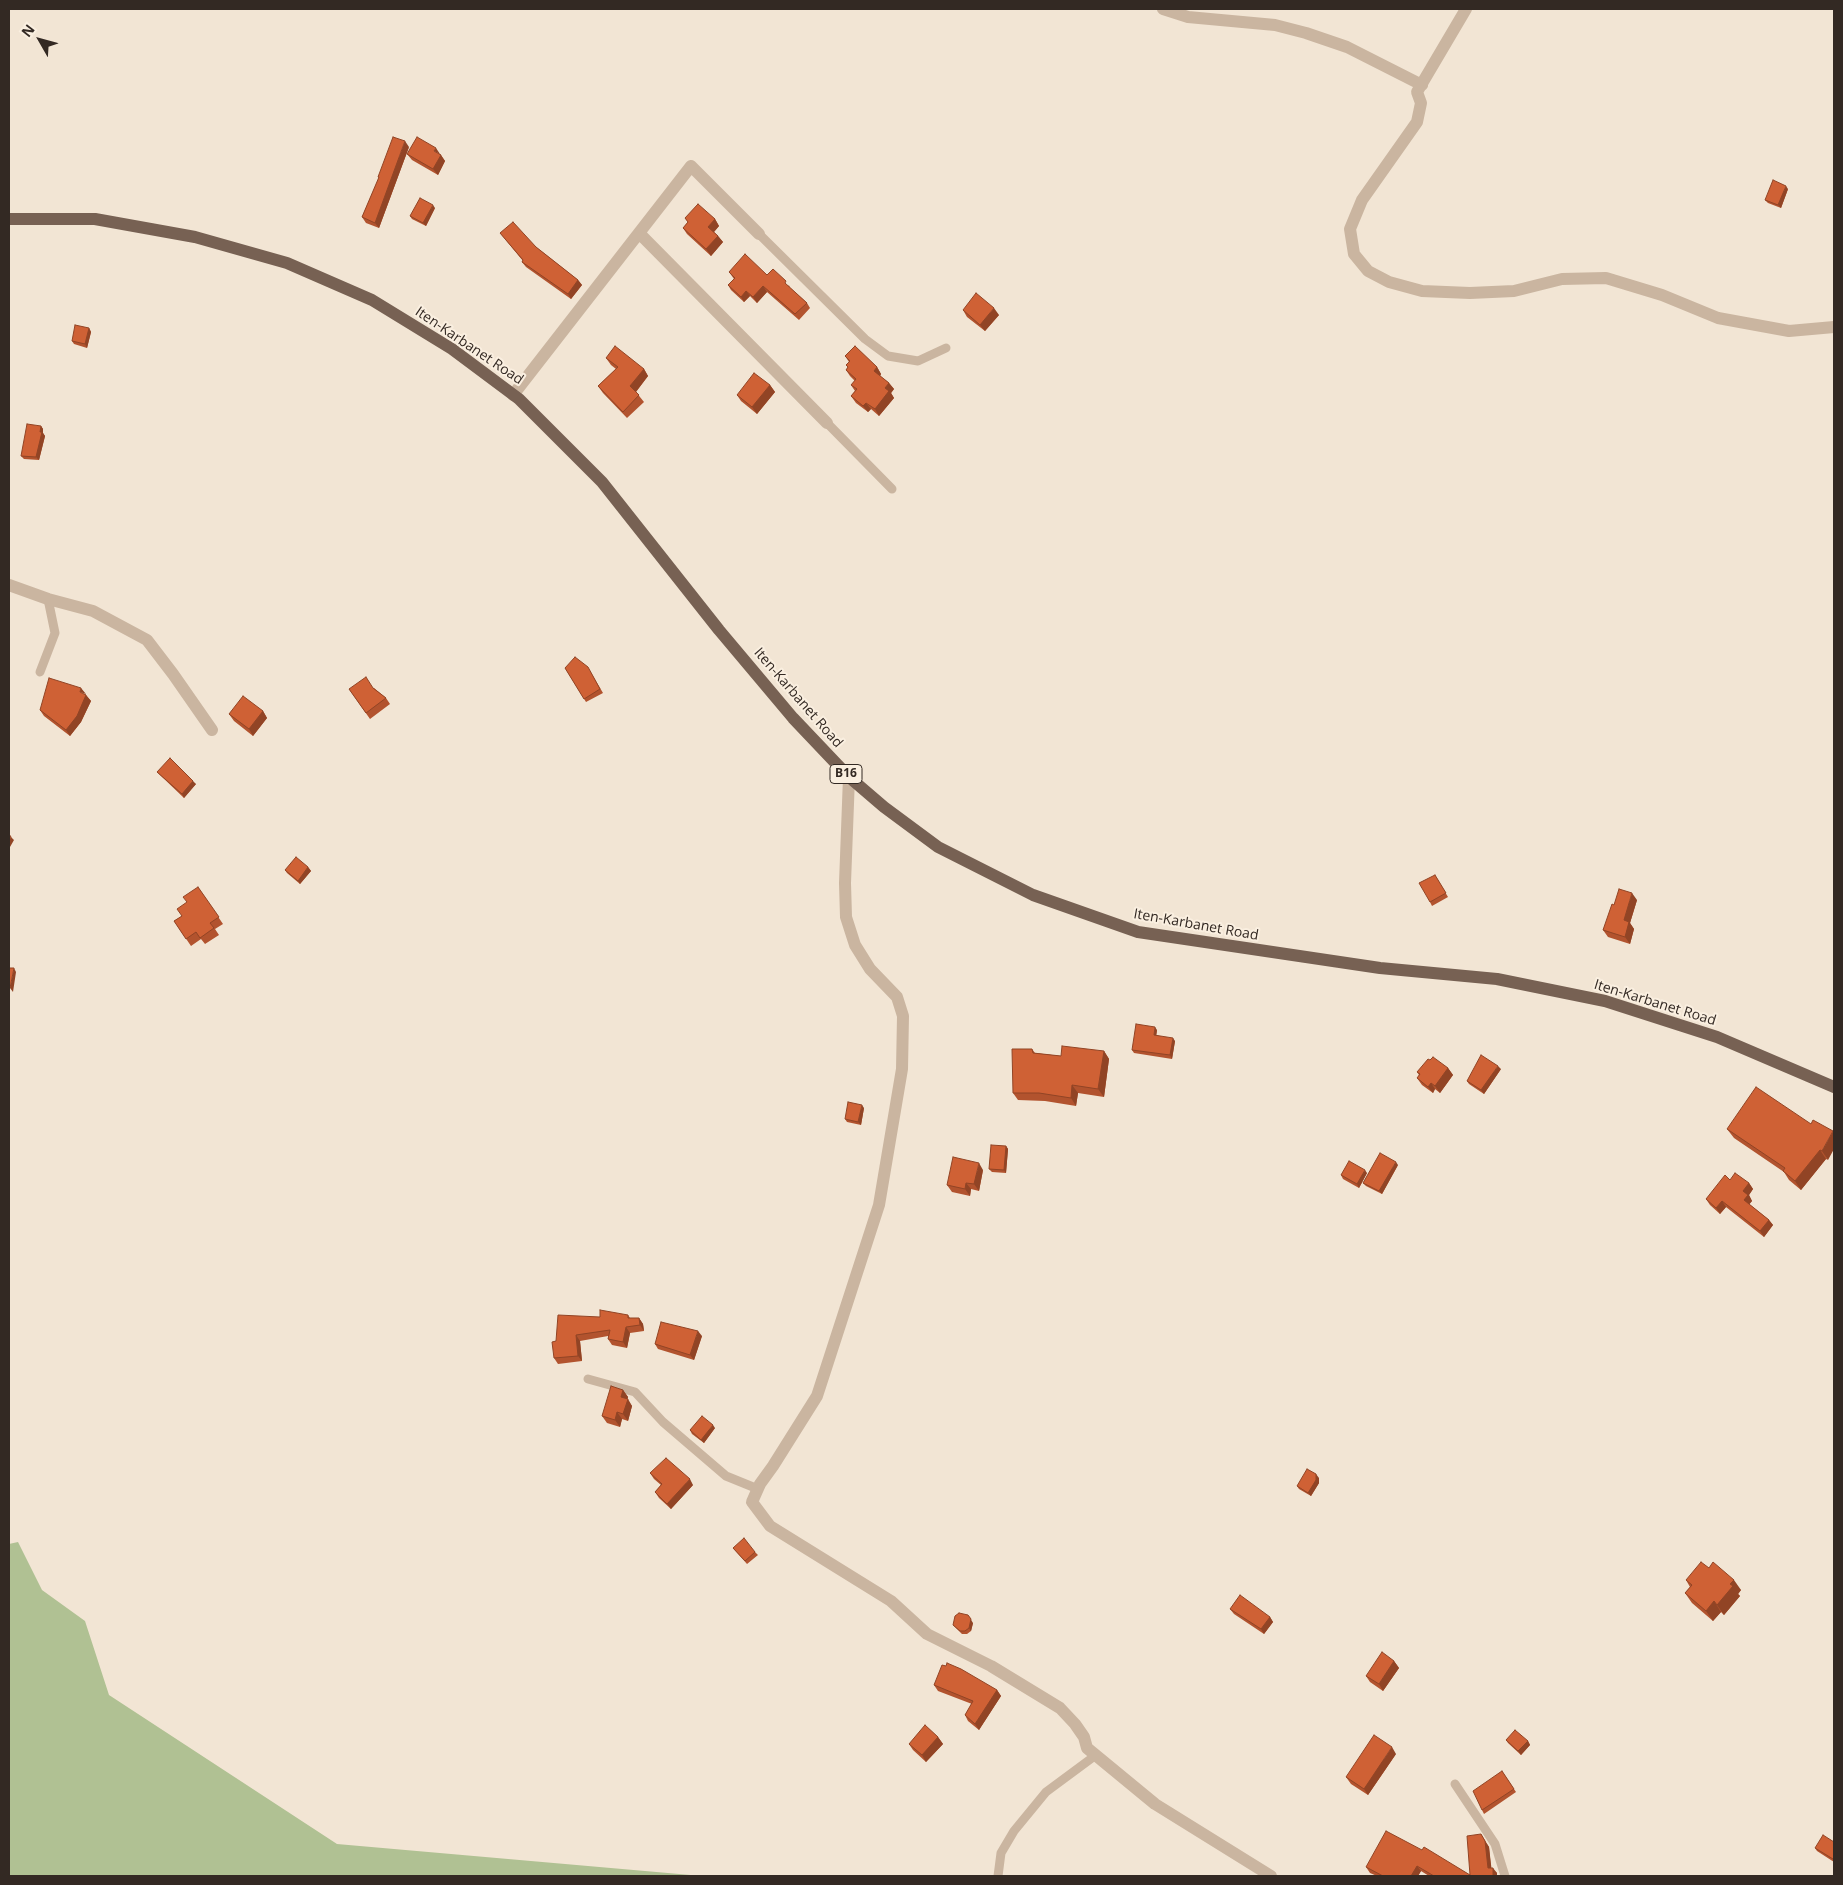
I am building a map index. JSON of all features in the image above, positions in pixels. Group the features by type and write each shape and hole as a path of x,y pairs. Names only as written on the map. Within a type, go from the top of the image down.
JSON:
{"main road":[{"name":"Iten-Karbanet Road","path":"9,219 95,218 195,237 287,263 372,300 452,350 513,395 602,482 719,630 793,718 848,777 884,807 938,847 1033,895 1138,932 1380,968 1497,979 1605,1000 1717,1037 1834,1087"}],"street":[{"path":"1163,9 1188,17 1275,25 1306,33 1347,47 1422,85"},
{"path":"1466,9 1417,92 1421,104 1417,122 1362,200 1350,229 1354,254 1368,271 1390,282 1422,291 1470,293 1514,291 1562,279 1606,278 1662,295 1718,318 1789,331 1834,327"},
{"path":"513,395 691,166 759,234"},
{"path":"639,233 827,423"},
{"path":"9,585 48,599 93,611 147,640 212,730"},
{"path":"848,777 846,917 856,945 870,969 897,996 903,1016 902,1069 879,1205 817,1396 758,1489 752,1502 770,1526 891,1601 927,1634 991,1666 1060,1708 1084,1737 1087,1748 1155,1804 1271,1876"}],"lane":[{"path":"759,234 864,339 888,356 918,361 946,348"},
{"path":"827,423 892,489"},
{"path":"40,672 55,633 48,599"},
{"path":"588,1379 636,1392 663,1422 726,1476 758,1489"},
{"path":"998,1876 1001,1853 1014,1831 1046,1792 1096,1755"},
{"path":"1455,1784 1495,1844 1505,1876"}],"green space":[{"path":"18,1542 42,1590 85,1621 109,1695 337,1844 702,1876 9,1876 9,1544"}],"building":[{"path":"393,137 405,141 375,223 362,217"},
{"path":"417,137 436,148 434,151 441,155 433,169 407,154"},
{"path":"1773,180 1786,186 1778,205 1765,200"},
{"path":"420,198 433,205 423,223 410,216"},
{"path":"698,204 715,219 708,227 718,236 706,249 683,228 688,222 685,218"},
{"path":"513,222 536,247 578,280 568,294 522,262 523,260 500,233"},
{"path":"745,254 767,275 773,269 807,303 795,314 763,286 753,297 746,291 741,297 728,285 735,278 729,272"},
{"path":"976,293 994,308 980,325 963,310"},
{"path":"75,325 89,328 85,344 72,341"},
{"path":"615,346 644,369 630,386 639,395 623,412 598,386 618,367 606,358"},
{"path":"855,346 877,367 874,371 889,383 885,388 889,391 875,409 866,403 863,406 851,396 857,389 851,385 856,379 846,370 848,367 846,365 850,361 845,356"},
{"path":"754,373 770,385 752,407 737,395"},
{"path":"27,424 41,426 40,432 42,432 36,457 21,456"},
{"path":"575,657 588,667 600,689 584,699 565,668"},
{"path":"366,677 373,688 386,698 366,713 349,689"},
{"path":"49,678 81,688 80,692 86,695 77,716 66,730 40,710"},
{"path":"243,696 263,711 249,729 229,714"},
{"path":"170,758 193,781 182,794 157,772"},
{"path":"296,857 308,867 298,881 285,870"},
{"path":"1435,875 1446,893 1430,902 1419,883"},
{"path":"198,887 219,917 210,923 214,928 200,938 196,932 186,939 174,921 182,916 177,909 187,902 183,897"},
{"path":"1619,889 1632,893 1624,920 1629,922 1625,937 1603,930"},
{"path":"9,968 14,968 10,988 9,988"},
{"path":"1136,1024 1155,1027 1154,1035 1173,1038 1170,1055 1132,1050"},
{"path":"1062,1046 1104,1051 1098,1089 1072,1085 1071,1098 1039,1093 1013,1093 1012,1049 1032,1049 1033,1053 1061,1056"},
{"path":"1481,1055 1498,1066 1481,1090 1467,1081"},
{"path":"1433,1057 1448,1068 1435,1086 1431,1083 1428,1087 1417,1078 1420,1074 1417,1072 1428,1059 1430,1060"},
{"path":"1756,1087 1811,1124 1813,1120 1833,1131 1822,1151 1820,1150 1795,1181 1783,1171 1785,1168 1727,1129"},
{"path":"848,1102 862,1105 858,1122 845,1119"},
{"path":"991,1145 1006,1146 1004,1170 989,1169"},
{"path":"1380,1153 1396,1162 1379,1191 1363,1183"},
{"path":"953,1157 979,1163 974,1184 966,1183 965,1189 947,1185"},
{"path":"1349,1161 1365,1170 1357,1184 1341,1175"},
{"path":"1735,1173 1749,1183 1743,1191 1748,1195 1744,1200 1769,1220 1760,1231 1722,1201 1716,1208 1706,1199 1725,1175 1730,1180"},
{"path":"600,1310 628,1315 628,1318 639,1318 640,1325 626,1327 623,1342 608,1339 610,1330 576,1335 578,1356 554,1358 552,1342 556,1341 558,1315 600,1317"},
{"path":"661,1322 698,1331 690,1355 655,1344"},
{"path":"611,1386 623,1390 621,1397 628,1399 623,1414 617,1412 615,1420 602,1416"},
{"path":"702,1416 713,1425 701,1440 690,1430"},
{"path":"666,1458 690,1479 667,1504 655,1492 662,1484 650,1473"},
{"path":"1307,1469 1316,1474 1316,1480 1308,1493 1297,1486"},
{"path":"744,1538 755,1552 745,1561 733,1548"},
{"path":"1701,1562 1709,1568 1713,1562 1734,1580 1730,1584 1733,1586 1717,1605 1714,1601 1706,1611 1685,1593 1692,1585 1686,1580"},
{"path":"1240,1595 1270,1617 1261,1629 1230,1609"},
{"path":"959,1613 968,1615 971,1619 969,1628 965,1631 960,1631 953,1625 955,1616"},
{"path":"1382,1652 1394,1661 1379,1684 1366,1676"},
{"path":"947,1663 997,1690 975,1724 965,1715 973,1701 934,1685 942,1665 946,1666"},
{"path":"925,1725 938,1737 922,1755 909,1744"},
{"path":"1515,1730 1528,1741 1518,1751 1506,1740"},
{"path":"1374,1735 1392,1747 1364,1789 1346,1777"},
{"path":"1502,1771 1514,1789 1482,1810 1473,1791"},
{"path":"1386,1831 1422,1850 1424,1847 1470,1875 1467,1836 1481,1834 1485,1841 1488,1868 1493,1868 1493,1876 1434,1876 1417,1866 1411,1876 1383,1876 1366,1867"},
{"path":"1823,1835 1834,1842 1833,1859 1815,1848"}]}
